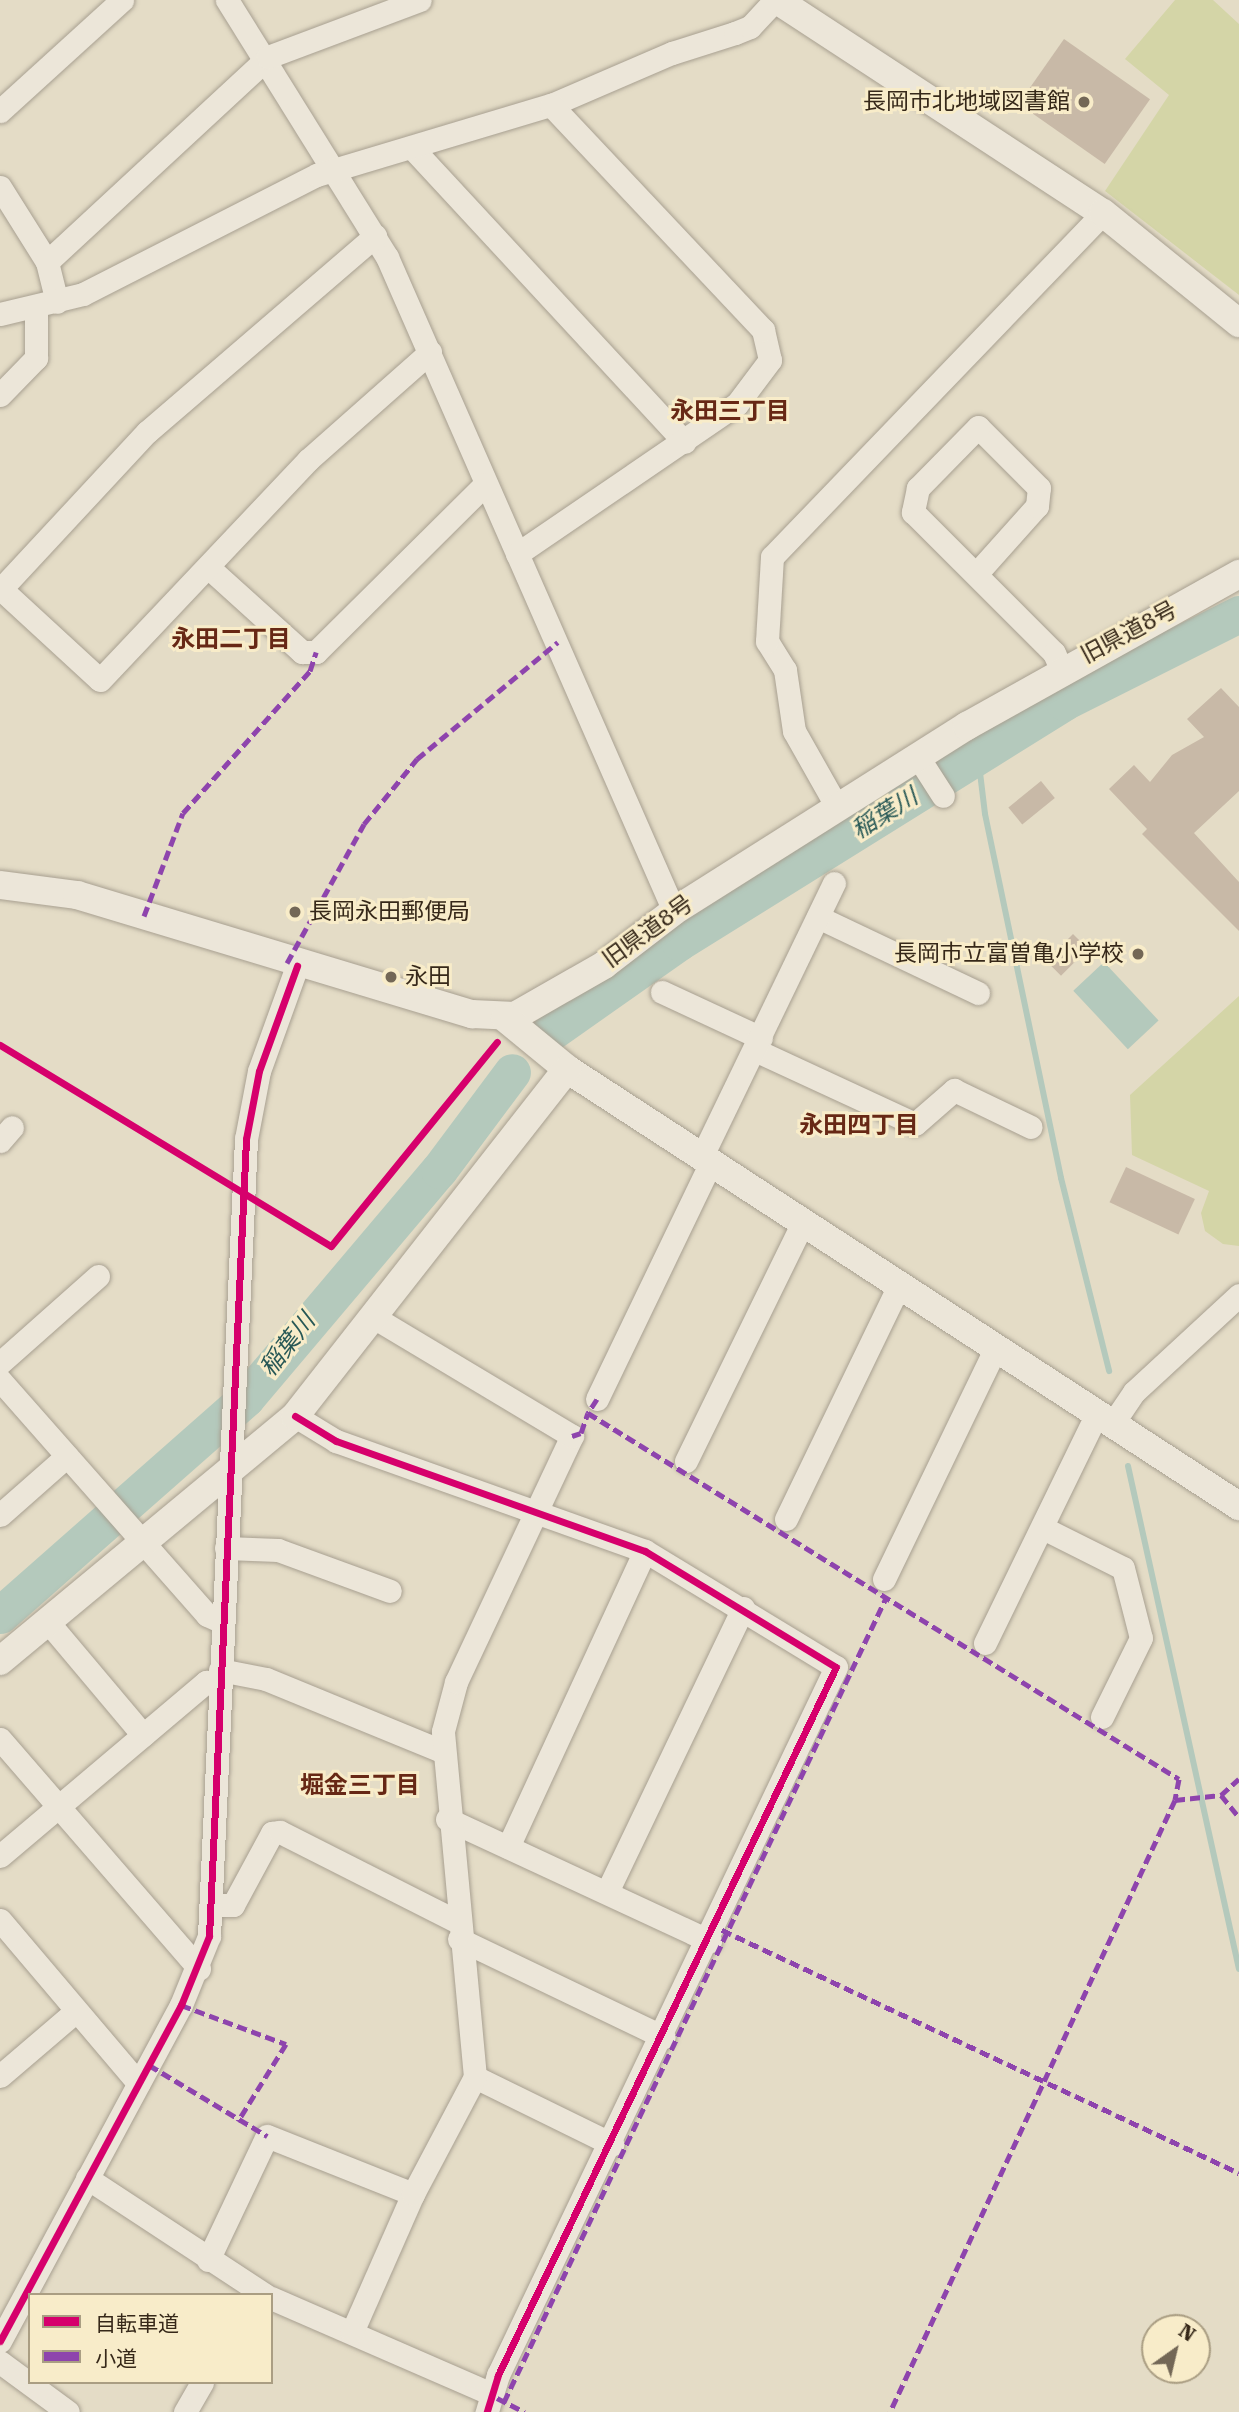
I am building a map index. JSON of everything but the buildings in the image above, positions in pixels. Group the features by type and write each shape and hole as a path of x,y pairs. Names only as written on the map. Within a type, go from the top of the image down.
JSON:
{"street":[{"path":"0,111 122,0"},
{"path":"227,0 268,57 375,236 430,352 485,484 674,911"},
{"path":"47,262 268,57 420,0"},
{"path":"0,314 46,305 335,169 414,150 551,105 750,27 784,2 1103,213 1239,323"},
{"path":"517,554 684,442 754,389 770,345 763,330 551,105"},
{"path":"414,150 684,442"},
{"path":"0,187 47,262 46,305 36,358 0,395"},
{"path":"837,807 794,731 785,670 767,641 772,556 1103,213"},
{"path":"375,236 147,432 1,590 100,680 308,460 430,352"},
{"path":"978,573 1037,506 1039,495 1037,481 978,427 918,488 912,504 920,520 978,573 1054,653 1061,670"},
{"path":"208,567 302,653 316,652 485,484"},
{"name":"旧県道8号","path":"505,1018 604,965 674,911 837,807 920,761 1061,670 1239,575"},
{"path":"920,761 943,796"},
{"path":"597,1399 834,883"},
{"path":"0,886 77,895 297,966 505,1018 567,1069 1239,1506"},
{"path":"818,917 978,993"},
{"path":"0,2341 198,1969 211,1905 226,1548 250,1107 297,966"},
{"path":"662,992 915,1124 925,1122 939,1097 954,1090 1031,1127"},
{"path":"0,1661 231,1466 295,1416 376,1318 567,1069"},
{"path":"686,1461 803,1222"},
{"path":"0,1363 98,1276"},
{"path":"786,1519 899,1285"},
{"path":"985,1643 1043,1528 1105,1418 1239,1295"},
{"path":"352,2332 413,2194 475,2077 447,1819 443,1731 456,1682 572,1436 376,1318"},
{"path":"884,1579 996,1348"},
{"path":"0,1380 207,1615 223,1622"},
{"path":"273,2300 352,2332 489,2403 710,1941 836,1667 743,1608 645,1552 336,1441 295,1416"},
{"path":"0,1514 67,1456"},
{"path":"1043,1528 1123,1568 1141,1638 1102,1717"},
{"path":"226,1548 278,1550 390,1591"},
{"path":"508,1847 645,1552"},
{"path":"607,1892 743,1608"},
{"path":"47,1621 143,1735"},
{"path":"0,1856 206,1682 220,1678 266,1679 444,1752"},
{"path":"0,1739 198,1969"},
{"path":"447,1819 710,1941"},
{"path":"211,1905 233,1905 267,1841 280,1832 459,1930 664,2037"},
{"path":"0,1920 138,2083"},
{"path":"0,2076 76,2011"},
{"path":"475,2077 612,2144"},
{"path":"208,2260 267,2136 413,2194"},
{"path":"87,2178 259,2293"},
{"path":"0,2362 28,2383"},
{"path":"30,2384 68,2412"},
{"path":"184,2412 201,2384"}],"green space":[{"path":"1175,0 1213,0 1239,24 1239,295 1105,191 1169,95 1125,59"},
{"path":"1239,996 1239,1246 1223,1244 1205,1231 1201,1213 1209,1191 1132,1155 1130,1095"}],"shaded area":[{"path":"1104,962 1159,1021 1128,1049 1073,991"}],"waterway":[{"name":"稲葉川","path":"544,1037 679,942 1064,702 1239,614"},
{"path":"978,756 985,814 1061,1178 1109,1371"},
{"name":"稲葉川","path":"0,1615 246,1398 439,1170 512,1072"},
{"path":"1128,1466 1239,1969"}],"marked path":[{"path":"287,963 364,824 417,759 558,642"},
{"path":"144,916 183,813 310,671 316,652"},
{"path":"597,1399 588,1413 1179,1779 1175,1800 890,2412"},
{"path":"572,1436 581,1433 588,1413"},
{"path":"504,2402 886,1598"},
{"path":"1175,1800 1221,1795 1239,1779"},
{"path":"1221,1795 1239,1817"},
{"path":"722,1930 1239,2173"},
{"path":"181,2005 286,2044 238,2121"},
{"path":"149,2065 267,2136"},
{"path":"497,2398 525,2412"}],"cycle path":[{"path":"0,2341 181,2005 209,1936 246,1139 259,1071 297,966"},
{"path":"0,1045 331,1246 497,1042"},
{"path":"295,1416 336,1441 645,1551 836,1667 498,2375 487,2412"}],"place":[{"name":"長岡市北地域図書館","path":"1084,102"},
{"name":"長岡永田郵便局","path":"295,912"},
{"name":"長岡市立富曽亀小学校","path":"1138,954"},
{"name":"永田","path":"391,977"}],"district":[{"name":"永田三丁目","path":"730,412"},
{"name":"永田二丁目","path":"231,640"},
{"name":"永田四丁目","path":"859,1126"},
{"name":"堀金三丁目","path":"360,1786"}]}
